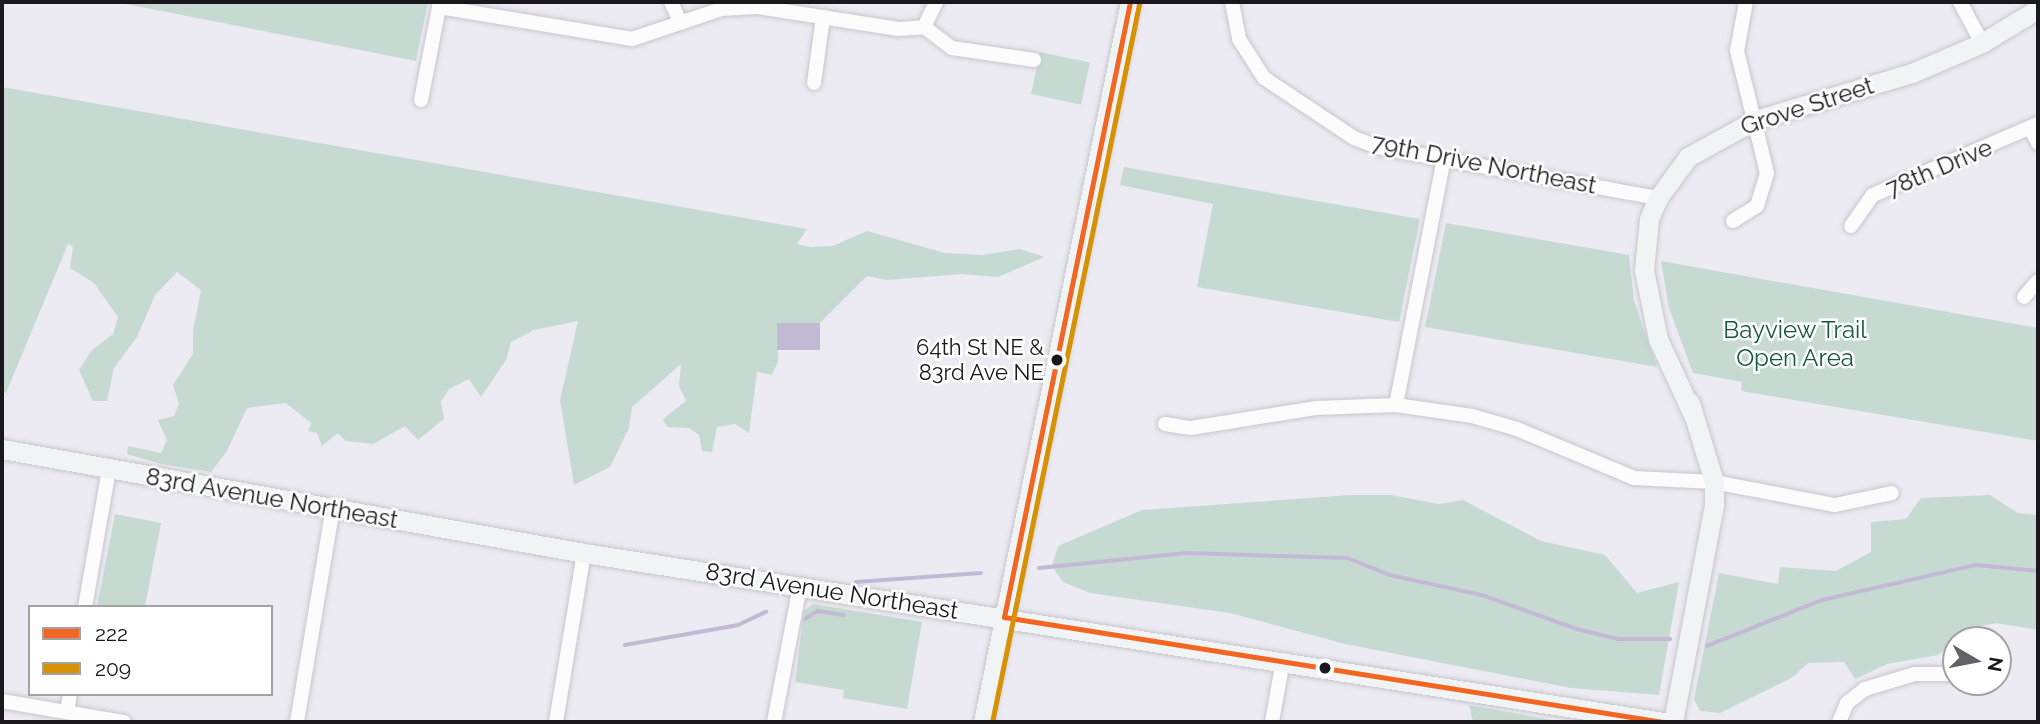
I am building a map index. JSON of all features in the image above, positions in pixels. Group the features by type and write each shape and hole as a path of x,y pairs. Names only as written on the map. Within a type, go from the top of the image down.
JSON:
{"street":[{"path":"671,2 681,23"},
{"path":"924,27 936,2"},
{"path":"983,722 1130,2"},
{"name":"79th Drive Northeast","path":"1232,2 1238,39 1250,62 1275,87 1354,138 1444,159 1658,198"},
{"path":"1733,221 1756,206 1766,182 1766,158 1737,51 1746,2"},
{"path":"1960,2 1982,43"},
{"path":"421,100 439,5 614,38 648,36 681,23 737,7 898,29 924,27 952,48 1034,60"},
{"name":"Grove Street","path":"1673,722 1714,505 1713,482 1678,358 1653,308 1644,270 1645,237 1658,198 1688,157 1755,120 1912,73 1982,43 2038,9"},
{"path":"814,83 823,17"},
{"path":"2035,127 2038,143"},
{"name":"78th Drive","path":"1851,226 1873,195 2035,127"},
{"path":"1396,405 1444,159"},
{"path":"2024,297 2038,281"},
{"path":"1165,424 1191,428 1316,408 1396,405 1472,416 1506,426 1624,476 1713,482 1835,505 1892,493"},
{"name":"83rd Avenue Northeast","path":"2,449 584,553 1283,660 1663,722"},
{"path":"85,605 109,469"},
{"path":"297,722 333,508"},
{"path":"556,722 584,553"},
{"path":"774,722 800,586"},
{"path":"1272,722 1283,660"},
{"path":"1839,722 1847,702 1865,689 1915,674 1942,674"},
{"path":"67,712 70,696"},
{"path":"2,701 124,722"}],"green space":[{"path":"116,2 428,2 416,61"},
{"path":"1040,52 1090,63 1081,105 1031,94"},
{"path":"2,87 807,229 797,244 810,247 833,246 867,231 945,253 983,255 1020,249 1044,257 998,277 962,274 887,280 867,276 820,323 777,323 778,362 772,375 757,372 749,433 735,424 717,427 712,452 702,451 699,435 689,428 667,427 663,419 686,401 679,386 681,364 632,407 629,428 610,467 574,485 560,400 578,321 534,330 511,342 506,360 481,397 469,379 449,389 441,402 444,419 418,440 405,426 373,444 346,441 338,433 322,446 317,433 308,431 311,423 286,403 247,408 227,451 211,472 161,464 127,454 128,446 161,453 167,440 158,420 174,416 179,404 173,385 193,354 193,331 201,290 177,272 155,295 137,337 114,368 107,401 93,401 79,370 92,350 113,334 118,317 94,283 70,268 73,247 68,244 6,393 2,391"},
{"path":"1124,167 1420,219 1399,322 1197,287 1213,204 1120,185"},
{"name":"Bayview Trail Open Area","path":"1446,223 1629,255 1634,301 1657,367 1425,327"},
{"name":"Bayview Trail Open Area","path":"1661,261 2038,328 2038,441 1741,391 1742,382 1693,373 1669,308"},
{"path":"1350,495 1391,495 1439,504 1463,500 1541,541 1605,555 1637,593 1679,582 1659,695 1571,688 1345,644 1230,613 1090,593 1063,582 1052,566 1058,546 1142,510"},
{"path":"1990,495 2018,513 2038,515 2038,630 1996,623 1982,626 1942,626 1942,652 1938,655 1887,664 1855,679 1844,662 1808,663 1793,677 1720,713 1700,711 1694,699 1719,573 1778,584 1780,567 1836,571 1871,552 1871,522 1906,519 1921,498"},
{"path":"115,514 161,523 145,605 97,605"},
{"path":"813,604 922,622 907,709 843,698 844,690 795,682 804,611"},
{"path":"1469,705 1552,720 1567,722 1473,722"}],"shaded area":[{"path":"777,323 820,323 820,350 777,350"}],"waterway":[{"path":"1039,568 1186,553 1348,558 1390,575 1482,595 1577,629 1618,639 1670,639"},
{"path":"1707,646 1822,600 1976,565 2038,571"},
{"path":"856,582 981,573"},
{"path":"805,619 818,611 844,615"},
{"path":"625,645 738,625 766,612"}],"transit line":[{"name":"222","path":"1004,617 1130,2"},
{"name":"209","path":"992,722 1139,4"},
{"name":"222","path":"1004,617 1663,722"}],"place":[{"name":"64th St NE & 83rd Ave NE","path":"1057,360"}]}
